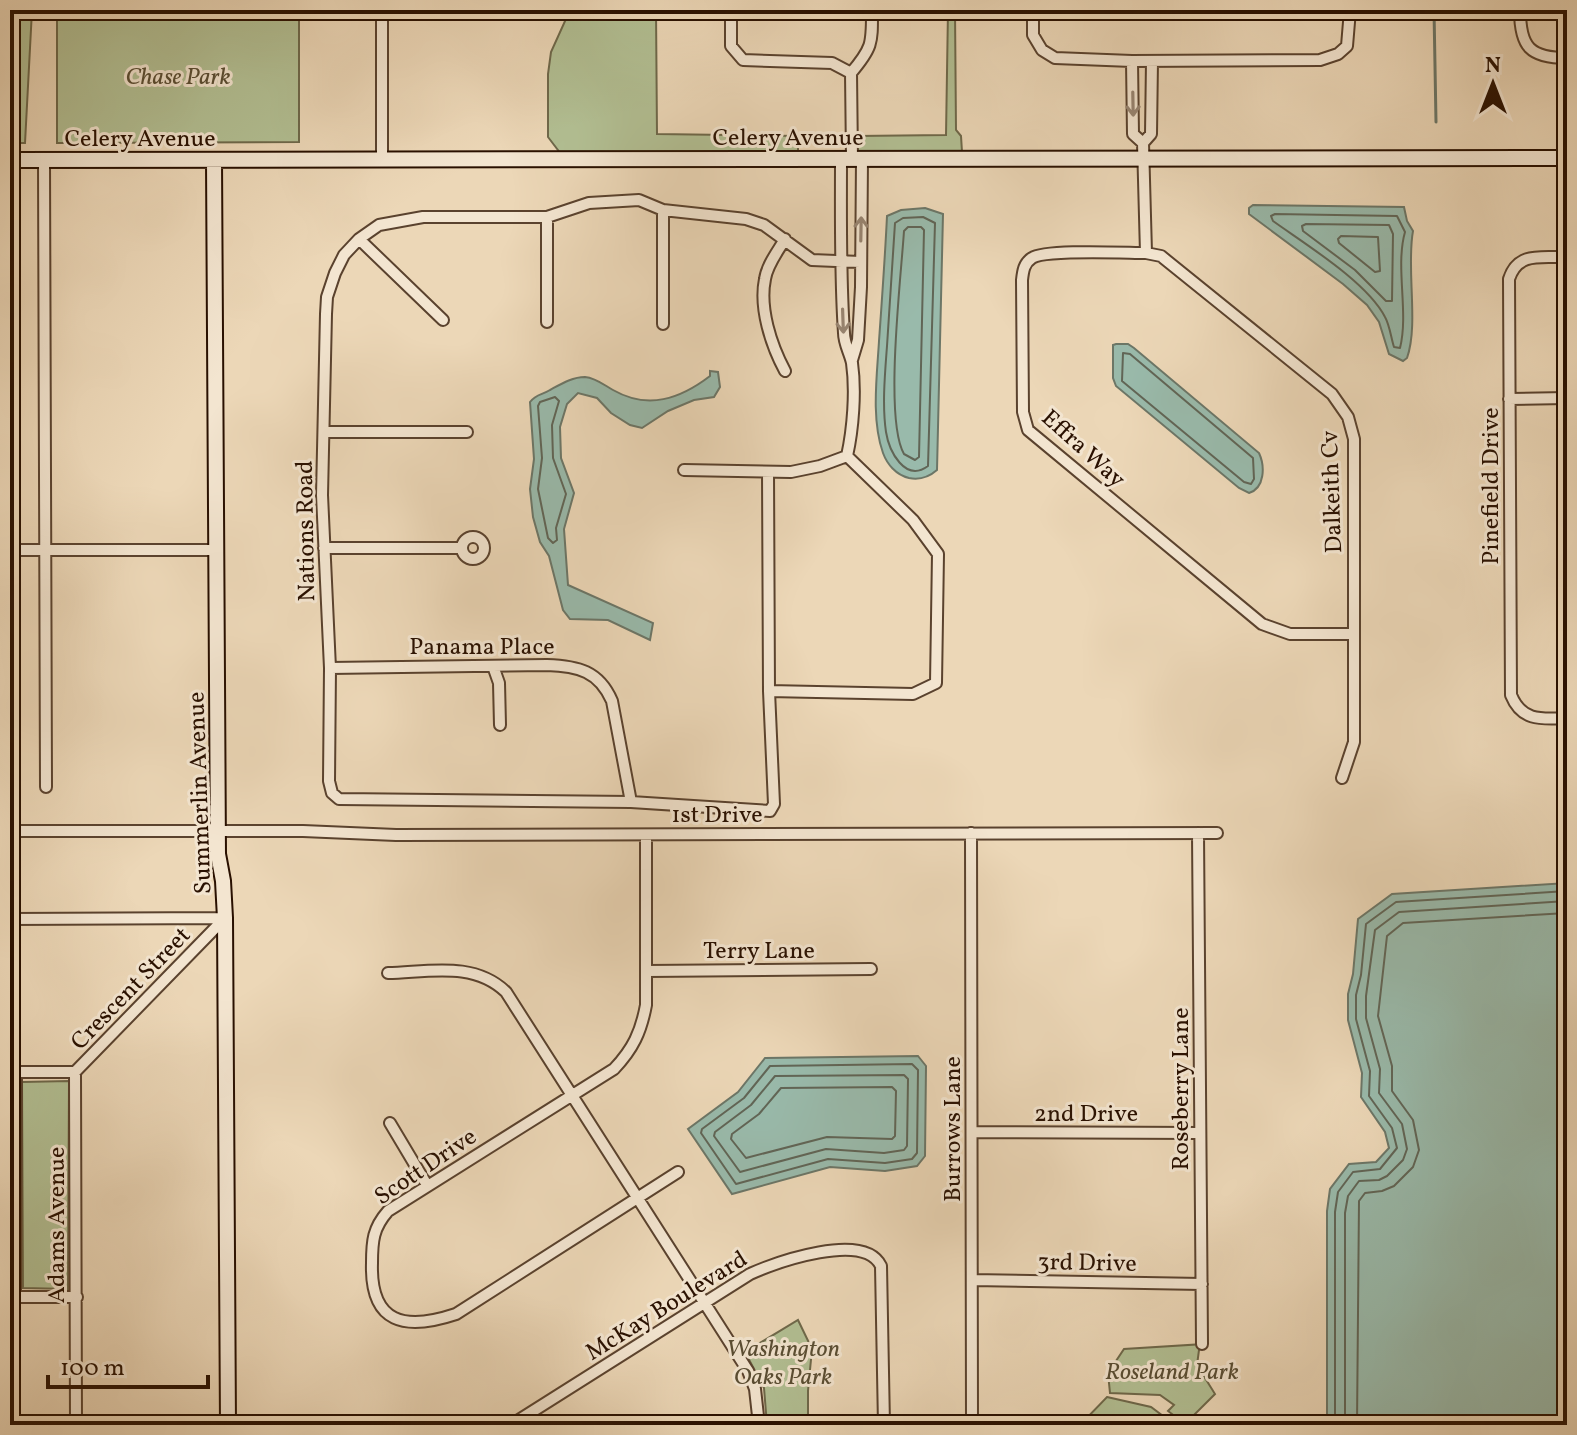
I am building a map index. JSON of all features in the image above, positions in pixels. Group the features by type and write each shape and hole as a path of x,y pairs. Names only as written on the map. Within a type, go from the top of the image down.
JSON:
{"main road":[{"name":"Celery Avenue","path":"10,160 852,159 1143,150 1567,158"},
{"name":"Summerlin Avenue","path":"214,160 219,831 225,918 228,1425"}],"street":[{"path":"382,10 382,160"},
{"path":"731,10 731,46 743,60 753,63 832,63 851,73"},
{"path":"847,456 853,415 852,362 858,340 860,262 852,159 851,73 872,42 872,10"},
{"path":"1033,10 1033,35 1042,50 1055,58 1132,61 1320,60 1338,54 1347,46 1350,10"},
{"path":"1520,10 1520,28 1526,46 1537,55 1567,58"},
{"path":"1132,61 1133,134 1143,150"},
{"path":"1146,253 1143,150 1151,134 1152,61"},
{"path":"852,159 840,261 844,339 852,362"},
{"path":"44,160 46,787"},
{"path":"443,320 359,239 379,225 407,219 547,217 581,204 630,199 663,210 746,219 764,225 812,260 860,262"},
{"path":"663,210 663,324"},
{"path":"547,217 547,322"},
{"name":"Nations Road","path":"359,239 344,255 327,297 322,495 330,668 329,781 332,793 339,799 631,802 770,811 774,804 769,691"},
{"path":"785,239 765,276 763,292 771,335 785,371"},
{"name":"Dalkeith Cv","path":"1146,253 1156,254 1174,264 1332,394 1348,417 1354,439 1354,742 1342,778"},
{"name":"Effra Way","path":"1146,253 1042,254 1026,265 1022,280 1023,412 1026,427 1262,624 1290,634 1354,634"},
{"name":"Pinefield Drive","path":"1567,257 1521,260 1513,267 1509,279 1511,695 1515,706 1525,715 1536,719 1567,718"},
{"path":"1509,399 1567,398"},
{"path":"324,432 467,432"},
{"path":"684,470 768,472 809,469 847,456"},
{"path":"768,472 769,691 913,694 936,683 938,554 913,520 847,456"},
{"path":"324,548 462,548"},
{"path":"10,550 217,550"},
{"name":"Panama Place","path":"330,668 564,665 583,669 605,686 615,709 631,802"},
{"path":"493,666 499,683 500,725"},
{"name":"1st Drive","path":"10,831 303,831 396,835 1217,833"},
{"name":"Burrows Lane","path":"971,833 972,1425"},
{"name":"Roseberry Lane","path":"1198,833 1202,1344"},
{"name":"Scott Drive","path":"646,835 646,1005 642,1029 631,1051 614,1069 388,1211 378,1222 373,1236 374,1293 380,1308 392,1318 415,1322 436,1321 456,1314 678,1172"},
{"path":"10,919 225,918"},
{"name":"Crescent Street","path":"13,1072 75,1072 225,918"},
{"name":"Terry Lane","path":"647,971 871,969"},
{"path":"388,973 465,971 481,974 506,992 748,1371 755,1389 759,1425"},
{"path":"13,1072 13,1297 77,1297"},
{"name":"Adams Avenue","path":"75,1072 76,1425"},
{"path":"390,1123 427,1185"},
{"name":"2nd Drive","path":"972,1132 1200,1133"},
{"name":"McKay Boulevard","path":"511,1425 750,1274 775,1263 841,1249 869,1254 878,1261 883,1276 884,1425"},
{"name":"3rd Drive","path":"972,1280 1202,1284"}],"green space":[{"path":"10,10 32,10 25,143 10,143"},
{"name":"Chase Park","path":"57,10 299,10 299,142 57,143"},
{"path":"570,10 656,10 657,134 798,136 798,153 561,154 548,137 548,74 551,52"},
{"path":"948,10 955,10 956,130 961,136 962,152 857,153 857,136 946,135"},
{"path":"69,1081 68,1289 23,1288 22,1082"},
{"name":"Washington Oaks Park","path":"798,1320 812,1349 808,1425 767,1425 764,1388 745,1352"},
{"name":"Roseland Park","path":"1205,1344 1199,1350 1197,1365 1215,1394 1185,1424 1168,1411 1174,1405 1160,1395 1110,1393 1108,1373 1124,1349"},
{"path":"1107,1397 1151,1407 1175,1425 1080,1425"}],"water":[{"path":"1253,205 1404,207 1413,231 1412,329 1407,358 1403,361 1389,354 1379,322 1367,305 1249,214 1249,208"},
{"path":"925,208 943,214 937,470 913,479 896,472 883,453 877,426 876,383 887,216 901,210"},
{"path":"1128,344 1134,348 1259,453 1262,476 1254,490 1249,493 1239,488 1116,386 1113,378 1113,345"},
{"path":"710,371 718,372 720,387 714,397 694,400 668,411 642,428 630,425 611,413 597,398 578,393 567,404 560,427 561,458 574,493 564,529 568,585 653,623 650,640 608,620 570,619 563,610 549,556 540,542 533,517 530,489 534,459 530,402 567,381 585,377 626,396 663,399 699,384 710,376"},
{"path":"1567,883 1567,1425 1327,1425 1327,1211 1330,1189 1349,1164 1376,1162 1389,1148 1385,1132 1361,1097 1362,1073 1348,1020 1348,994 1358,919 1392,894"},
{"path":"918,1056 926,1066 925,1156 917,1166 885,1171 830,1167 732,1194 688,1129 738,1092 765,1058"}],"waterway":[{"path":"1434,10 1436,122"}]}
